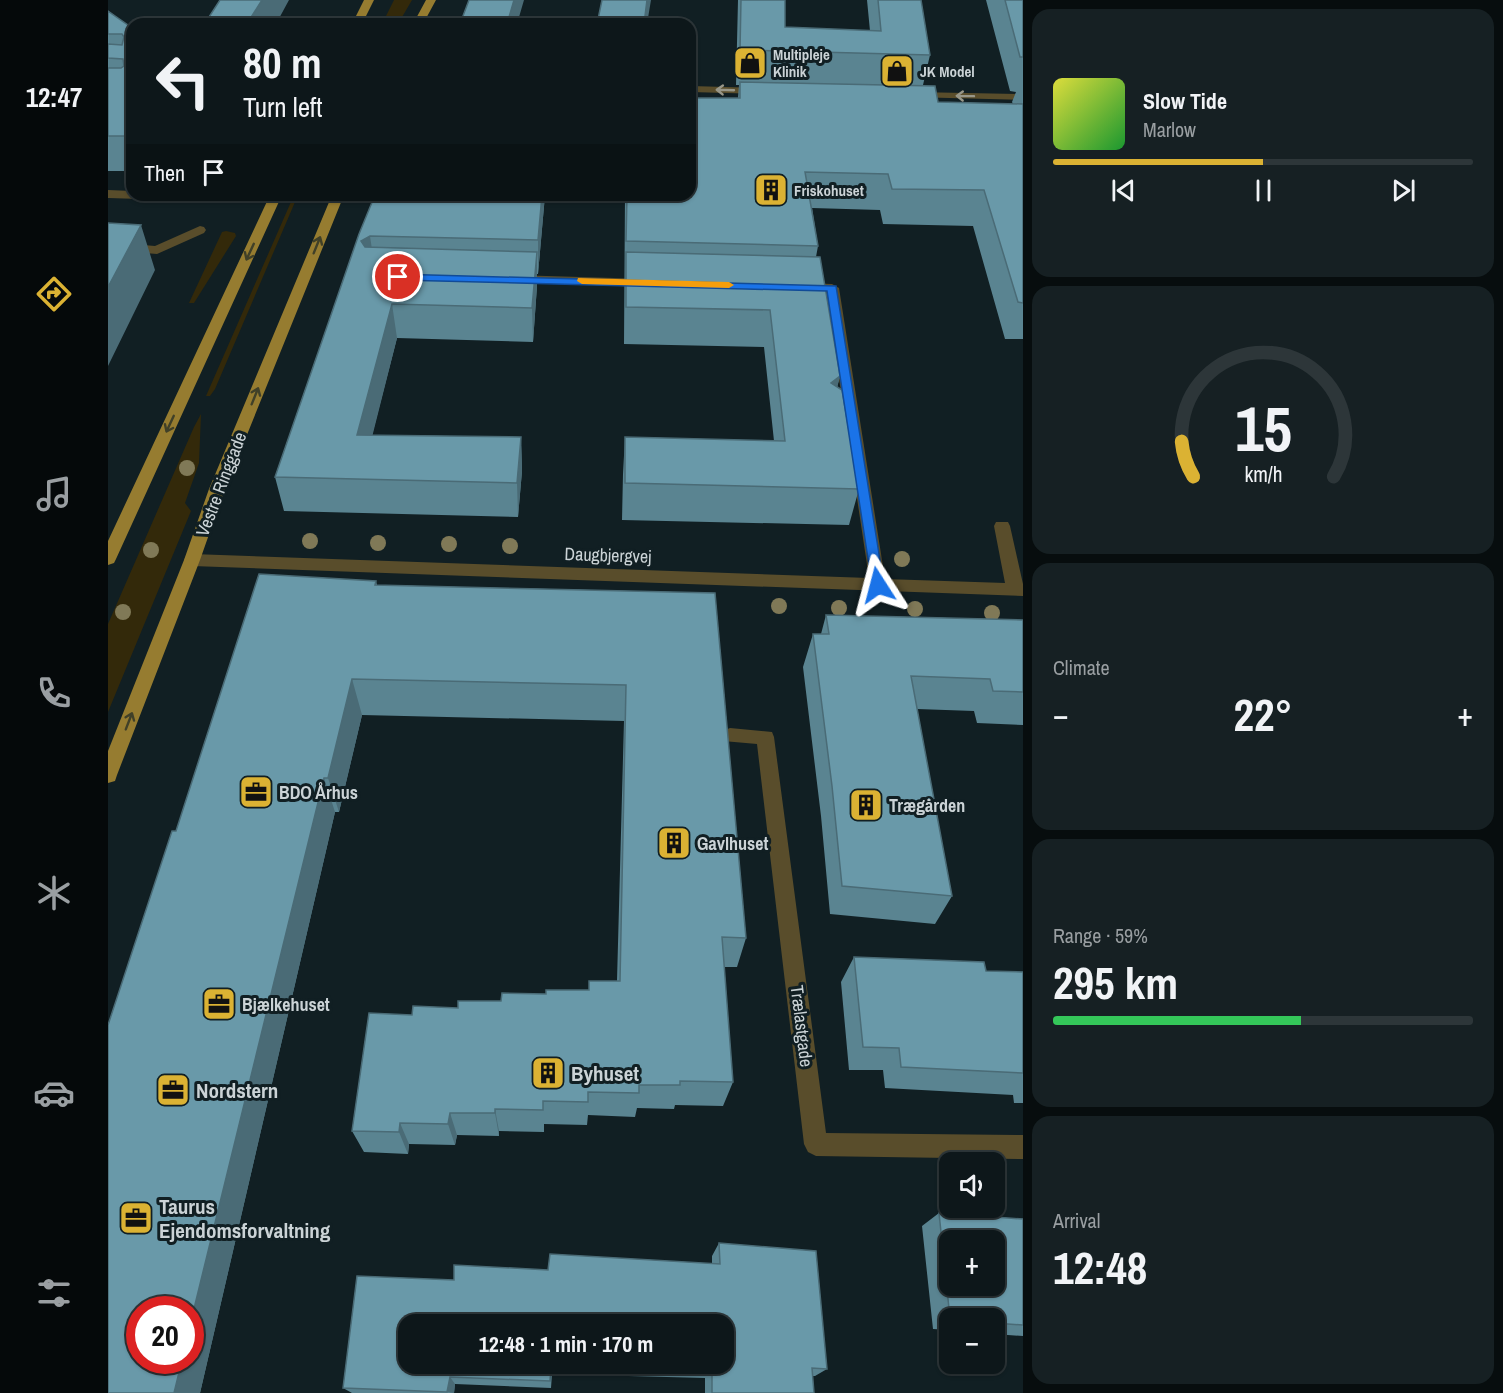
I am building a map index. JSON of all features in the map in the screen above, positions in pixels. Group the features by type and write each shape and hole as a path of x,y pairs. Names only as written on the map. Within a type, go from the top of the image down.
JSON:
{"main road":[{"path":"360,18 369,0"},
{"path":"421,18 431,0"},
{"path":"108,558 273,201"},
{"name":"Vestre Ringgade","path":"108,775 192,560 217,489 336,201"}],"street":[{"path":"696,89 778,92"},
{"path":"902,95 1023,98"},
{"path":"108,194 126,195"},
{"path":"108,246 157,250 200,230"},
{"path":"502,279 666,283"},
{"path":"785,287 832,288 878,585"},
{"path":"832,420 852,421"},
{"path":"1002,525 1019,590"},
{"name":"Daugbjergvej","path":"192,560 1019,590"},
{"name":"Trælastgade","path":"730,736 765,737 816,1144 1023,1147"}],"shaded area":[{"path":"394,0 412,0 402,18 385,18"},
{"path":"291,201 295,201 215,389 210,396 206,396"},
{"path":"222,232 235,233 236,236 194,303 189,303"},
{"path":"201,414 199,463 185,503 191,511 108,712 108,624"}],"building":[{"path":"220,0 262,0 251,18 209,17"},
{"path":"469,0 514,0 509,18 462,18"},
{"path":"602,0 647,0 645,18 598,18"},
{"path":"741,0 785,0 785,27 881,31 878,0 921,0 930,55 740,50"},
{"path":"1005,0 1023,0 1023,57 1020,57"},
{"path":"108,11 126,24 126,136 108,136 108,68 124,66 123,59 108,58 108,44 122,45 124,37 122,34 108,34"},
{"path":"740,82 935,86 938,102 1023,104 1023,303 1018,302 984,190 892,189 888,174 805,172 818,246 626,241 627,201 696,201 696,98 740,98"},
{"path":"373,201 541,201 538,240 370,236 361,241 365,247 537,252 532,308 392,304 357,435 521,437 517,483 275,477"},
{"path":"108,223 141,225 108,287"},
{"path":"626,252 820,257 840,376 831,383 842,390 859,489 625,483 625,437 785,441 770,310 626,307"},
{"path":"259,574 376,581 375,585 715,593 746,938 722,937 733,1082 680,1081 680,1085 639,1085 639,1093 588,1092 588,1102 543,1101 543,1110 495,1109 495,1113 450,1113 448,1124 400,1123 399,1132 352,1131 369,1013 412,1015 413,1006 458,1008 458,1001 501,1001 502,993 546,994 546,990 589,990 589,981 620,981 626,685 352,679 328,778 324,778 197,1296 126,1296 126,1374 179,1374 174,1393 108,1393 108,1025 172,831 176,831"},
{"path":"826,615 1023,620 1023,692 993,691 990,679 911,676 952,896 842,886 813,634 829,634"},
{"path":"854,957 984,962 986,971 1023,972 1023,1073 901,1067 899,1048 863,1047"},
{"path":"940,1218 1023,1219 1023,1325 1005,1324 1005,1308 949,1308 948,1296 1005,1296 1005,1230 941,1230"},
{"path":"719,1243 816,1251 827,1369 812,1368 814,1393 712,1393 712,1374 734,1374 734,1314 398,1314 398,1374 550,1374 550,1381 450,1377 447,1392 343,1388 357,1276 454,1280 454,1265 548,1270 550,1254 720,1264"}],"slow traffic":[{"path":"582,281 729,285"}],"place":[{"name":"Multipleje Klinik","path":"750,63"},
{"name":"JK Model","path":"897,71"},
{"name":"Friskohuset","path":"771,190"},
{"name":"BDO Århus","path":"256,792"},
{"name":"Trægården","path":"866,805"},
{"name":"Gavlhuset","path":"674,843"},
{"name":"Bjælkehuset","path":"219,1004"},
{"name":"Byhuset","path":"548,1073"},
{"name":"Nordstern","path":"173,1090"},
{"name":"Taurus Ejendomsforvaltning","path":"136,1218"}],"route":[{"path":"398,277 832,288 878,585"}]}
